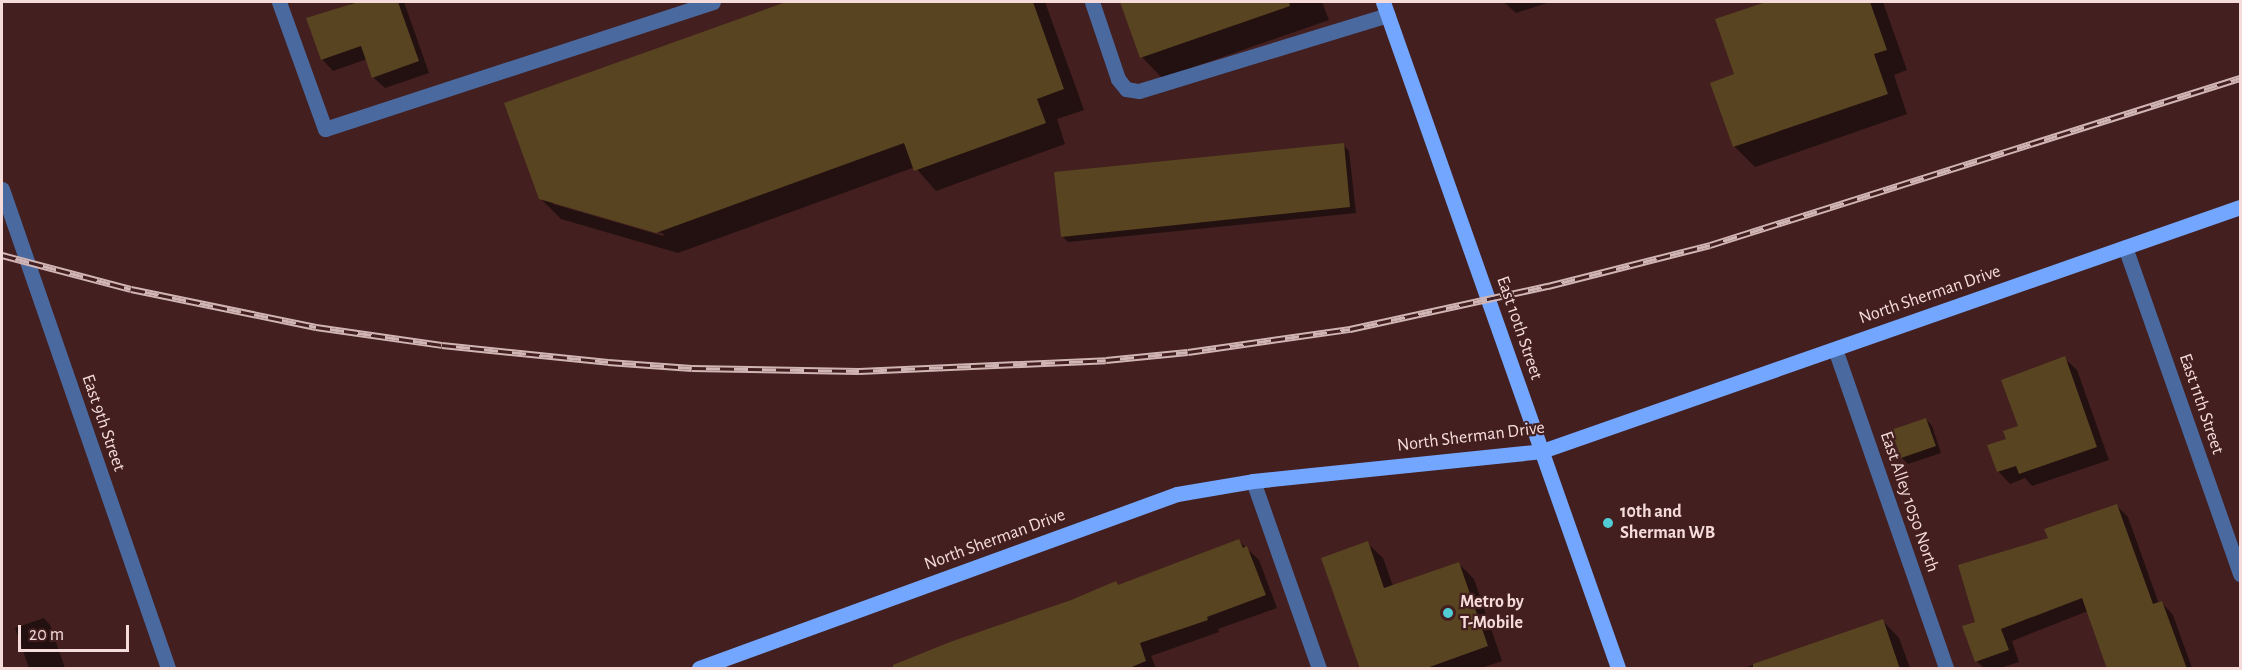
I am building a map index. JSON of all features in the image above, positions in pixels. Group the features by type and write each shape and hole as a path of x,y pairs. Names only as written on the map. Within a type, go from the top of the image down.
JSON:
{"main road":[{"name":"East 10th Street","path":"1386,8 1618,669"},
{"name":"North Sherman Drive","path":"699,669 1177,494 1253,481 1542,451 2241,207"}],"street":[{"path":"279,2 325,129 713,2"},
{"path":"1092,2 1118,79 1126,89 1139,91 1386,8"},
{"name":"East 9th Street","path":"2,189 168,669"},
{"name":"East 11th Street","path":"2125,247 2241,574"},
{"name":"East Alley 1050 North","path":"1835,349 1946,669"},
{"path":"1253,481 1319,669"}],"building":[{"path":"358,2 398,2 419,61 372,78 361,46 321,60 306,18"},
{"path":"786,2 1033,2 1064,89 1037,99 1046,123 914,171 904,143 656,233 539,199 504,103"},
{"path":"1120,2 1289,2 1290,6 1140,58"},
{"path":"1766,2 1870,2 1887,50 1874,54 1888,94 1733,147 1710,83 1734,74 1715,19"},
{"path":"1344,143 1350,207 1061,237 1054,172"},
{"path":"2065,356 2097,447 2019,474 2016,466 1997,472 1987,445 2006,439 2003,431 2018,426 2001,380"},
{"path":"1926,418 1936,446 1901,458 1891,430"},
{"path":"2117,504 2153,604 2162,601 2187,669 2107,669 2082,598 2001,629 2009,650 1975,662 1962,626 1975,622 1958,565 2048,538 2044,529"},
{"path":"1239,539 1243,548 1247,546 1266,595 1207,617 1208,620 1140,643 1146,661 1127,669 893,669 893,665 950,642 1071,600 1116,581 1118,585"},
{"path":"1368,541 1384,588 1459,562 1488,646 1424,669 1360,669 1321,558"},
{"path":"1883,619 1900,669 1753,669 1753,664"}],"railway":[{"path":"2,255 131,289 316,327 442,345 608,362 692,368 859,371 1106,360 1188,352 1350,329 1548,286 1710,245 2240,78"}],"place":[{"name":"10th and Sherman WB","path":"1608,523"},
{"name":"Metro by T-Mobile","path":"1448,613"}]}
